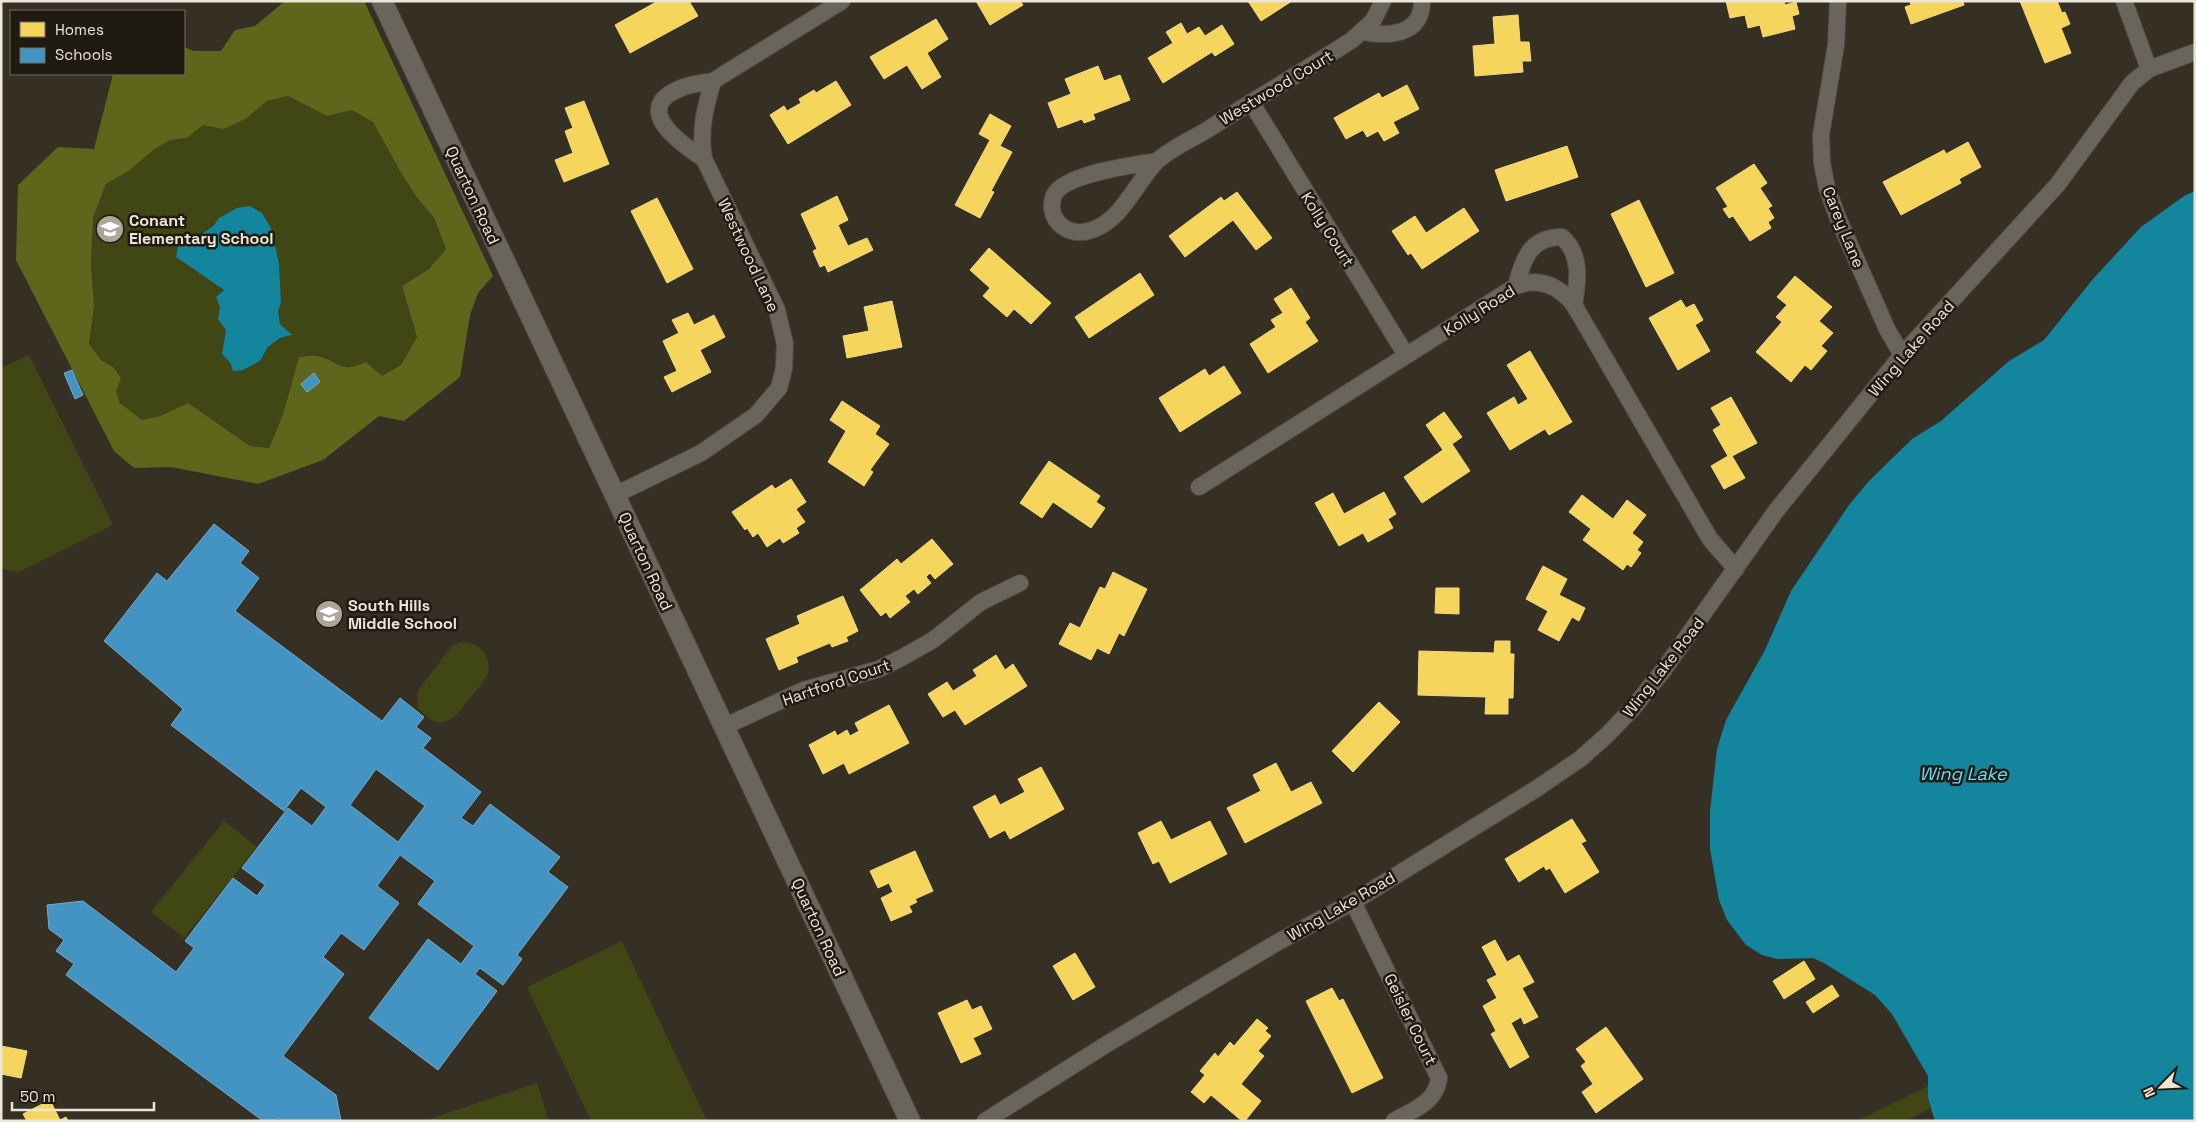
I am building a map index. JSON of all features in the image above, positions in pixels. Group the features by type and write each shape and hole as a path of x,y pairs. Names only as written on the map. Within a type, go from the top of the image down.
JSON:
{"street":[{"name":"Quarton Road","path":"382,1 910,1121"},
{"path":"704,159 672,137 663,124 658,112 660,104 667,95 679,89 713,81 842,1"},
{"name":"Westwood Court","path":"1157,161 1118,167 1086,176 1061,186 1054,194 1051,207 1055,220 1066,230 1078,233 1104,225 1157,161 1363,32 1373,21 1383,1"},
{"path":"1363,32 1378,35 1405,30 1413,26 1419,18 1422,1"},
{"name":"Carey Lane","path":"1838,1 1836,45 1821,134 1827,188 1838,218 1887,329 1902,355"},
{"path":"2124,1 2149,69"},
{"name":"Wing Lake Road","path":"985,1121 1043,1083 1278,942 1353,902 1536,789 1580,759 1606,736 1662,672 1776,511 1902,355 2058,184 2132,83 2149,69 2195,52"},
{"name":"Westwood Lane","path":"615,495 701,453 756,415 779,388 784,368 785,344 777,310 704,159 701,145 703,119 713,81"},
{"name":"Kolly Court","path":"1251,102 1406,355"},
{"path":"1516,286 1521,265 1527,254 1538,243 1552,237 1562,237 1569,243 1576,259 1578,276 1574,305"},
{"name":"Kolly Road","path":"1199,487 1516,286 1537,281 1548,284 1568,297 1574,305 1710,539 1736,569"},
{"name":"Hartford Court","path":"723,726 804,690 879,668 901,658 932,640 981,602 1020,583"},
{"name":"Geisler Court","path":"1353,902 1439,1078 1438,1089 1433,1098 1394,1121"}],"green space":[{"path":"285,1 364,1 493,276 478,293 470,315 460,377 404,421 379,416 323,460 258,484 171,467 134,468 114,451 16,260 18,185 58,147 94,149 113,75 185,75 185,47 194,51 221,51 235,30 255,26","holes":["288,96 327,116 352,110 373,122 400,171 418,199 434,218 446,249 429,269 402,286 417,337 401,365 382,376 366,362 357,366 344,367 316,356 299,357 283,414 269,448 250,446 188,403 160,416 142,420 120,403 116,391 121,378 113,367 101,360 89,344 94,306 91,264 93,218 106,184 130,170 153,150 170,140 187,138 203,125 224,129 247,118 267,101"]},
{"path":"288,96 327,116 352,110 373,122 400,171 418,199 434,218 446,249 429,269 402,286 417,337 401,365 382,376 335,365 315,356 291,383 283,414 269,448 250,446 188,403 160,416 142,420 120,403 116,391 113,367 101,360 89,344 94,306 91,264 93,218 106,184 130,170 153,150 170,140 187,138 203,125 247,118 267,101","holes":["219,218 271,228 279,263 281,303 278,311 280,325 291,335 272,344 260,361 231,364 222,354 227,330 218,319 220,307 216,297 224,290 191,268 188,238 197,236 205,231"]},
{"path":"29,355 113,525 19,572 1,569 1,368"},
{"path":"468,642 478,646 485,654 489,668 488,674 482,684 452,718 440,722 433,721 418,708 417,692 451,647 459,643"},
{"path":"224,821 257,847 184,938 151,912"},
{"path":"622,941 707,1121 591,1121 527,987"},
{"path":"537,1083 549,1121 424,1121"},
{"path":"1928,1086 1928,1098 1931,1108 1906,1121 1857,1121"}],"water":[{"name":"Wing Lake","path":"2195,191 2195,1121 1935,1121 1928,1098 1928,1076 1892,1014 1875,995 1813,958 1777,959 1762,955 1746,945 1727,920 1719,900 1710,849 1710,811 1717,749 1726,720 1765,650 1791,591 1849,505 1869,481 1912,439 1941,421 2009,361 2044,340 2093,279 2141,227 2184,196"},
{"path":"250,206 262,213 271,228 279,263 281,303 278,311 280,324 292,335 280,338 268,347 260,361 243,370 233,371 231,364 222,354 226,330 218,319 220,307 216,297 224,290 176,257 178,246 188,238 199,236 213,226 219,218 237,208"}],"building: Homes":[{"path":"658,1 689,1 698,16 630,53 615,25"},
{"path":"976,1 1020,1 1023,5 990,25"},
{"path":"1248,1 1292,1 1261,21"},
{"path":"1726,1 1784,1 1785,5 1796,2 1799,14 1792,16 1795,29 1763,37 1760,25 1748,28 1745,15 1730,18"},
{"path":"1910,1 1963,1 1964,5 1911,24 1905,7 1911,5"},
{"path":"2020,1 2057,1 2062,13 2065,12 2070,24 2061,28 2071,53 2045,63"},
{"path":"1518,15 1520,42 1529,42 1531,61 1522,61 1523,72 1475,76 1473,46 1495,44 1493,17"},
{"path":"936,19 948,39 927,53 941,77 922,89 907,65 884,79 870,57"},
{"path":"1181,23 1187,34 1199,27 1205,36 1222,25 1234,44 1215,56 1212,52 1163,83 1148,58 1173,43 1166,32"},
{"path":"1098,66 1104,81 1120,75 1130,100 1093,114 1095,119 1084,123 1082,119 1058,128 1048,103 1071,94 1065,79"},
{"path":"836,81 851,105 788,144 770,115 784,106 787,111 801,103 799,99 814,90 816,93"},
{"path":"1407,85 1419,109 1393,122 1399,133 1384,141 1378,131 1367,137 1363,130 1346,139 1334,118 1379,93 1382,98"},
{"path":"584,101 609,164 564,182 555,160 573,153 565,131 573,128 565,108"},
{"path":"990,114 1011,126 1000,146 1012,152 991,191 994,192 980,218 955,205 990,140 979,134"},
{"path":"1968,142 1981,167 1959,179 1961,183 1901,215 1883,182 1944,150 1946,154"},
{"path":"1567,146 1578,177 1506,201 1495,170"},
{"path":"1754,164 1767,183 1760,188 1772,206 1768,208 1774,218 1768,222 1771,228 1750,241 1733,216 1729,218 1723,209 1728,207 1716,188"},
{"path":"1237,192 1272,238 1256,250 1233,220 1185,257 1169,236 1221,197 1224,201"},
{"path":"837,196 848,220 838,225 848,246 867,238 873,250 828,272 825,265 820,267 813,251 817,249 801,214"},
{"path":"657,198 693,269 667,283 631,211"},
{"path":"1639,200 1674,273 1646,287 1611,214"},
{"path":"1464,208 1479,231 1422,269 1411,253 1408,255 1392,231 1415,216 1426,233"},
{"path":"989,248 1051,303 1031,324 1014,309 1007,317 983,296 990,288 970,270"},
{"path":"1140,273 1154,295 1089,338 1075,317"},
{"path":"1795,276 1832,307 1819,321 1833,333 1821,346 1827,351 1811,370 1805,365 1791,382 1756,352 1782,322 1776,317 1787,305 1777,297"},
{"path":"1291,288 1310,318 1305,322 1318,341 1268,373 1250,344 1276,327 1271,320 1283,313 1274,299"},
{"path":"1681,300 1686,308 1694,304 1703,320 1695,325 1710,351 1678,370 1649,318"},
{"path":"892,301 902,347 847,358 843,336 869,331 864,307"},
{"path":"688,313 694,325 714,315 725,337 700,350 711,372 672,392 664,377 677,371 663,341 679,333 672,320"},
{"path":"1530,351 1572,422 1549,435 1545,429 1510,450 1487,413 1514,397 1518,405 1528,399 1507,365"},
{"path":"1224,366 1241,393 1180,432 1159,398 1205,369 1209,376"},
{"path":"1731,397 1757,443 1732,456 1745,478 1724,489 1711,466 1728,456 1713,430 1721,425 1711,408"},
{"path":"842,401 880,426 875,434 889,444 870,470 873,472 864,486 828,462 846,431 830,420"},
{"path":"1444,412 1462,437 1452,444 1470,471 1422,503 1404,477 1443,450 1426,425"},
{"path":"1049,461 1100,496 1096,502 1105,508 1091,528 1053,502 1042,518 1020,503"},
{"path":"791,479 806,502 796,509 805,522 796,528 799,533 783,543 780,538 767,547 758,533 753,537 747,528 745,530 732,512 772,485 775,489"},
{"path":"1384,492 1396,514 1388,519 1393,528 1368,542 1363,533 1339,546 1315,503 1333,493 1344,514"},
{"path":"1582,495 1613,519 1627,500 1646,515 1632,533 1643,542 1637,550 1641,553 1631,567 1627,564 1623,570 1583,540 1591,529 1569,512"},
{"path":"932,539 953,564 935,579 930,573 926,577 931,583 918,594 914,589 905,596 910,602 890,618 886,612 881,616 860,590 897,559 901,564"},
{"path":"1543,566 1567,579 1559,595 1585,608 1579,621 1572,617 1559,641 1538,630 1548,611 1526,599"},
{"path":"1113,572 1147,589 1124,636 1119,633 1109,654 1097,648 1091,660 1059,644 1070,623 1080,628 1100,587 1105,589"},
{"path":"1436,588 1459,588 1459,614 1435,613"},
{"path":"843,596 858,631 846,637 848,641 832,647 830,643 796,657 798,662 779,670 766,639 800,624 797,616"},
{"path":"1495,641 1510,641 1510,654 1514,654 1513,698 1508,698 1508,714 1485,714 1486,697 1418,695 1419,651 1494,653"},
{"path":"996,655 1005,670 1013,664 1027,686 965,725 955,710 943,717 928,694 947,682 953,691 977,676 973,670"},
{"path":"1379,702 1400,722 1353,772 1332,751"},
{"path":"889,705 909,743 849,774 844,763 823,774 809,745 835,731 837,736 847,730 850,736 859,731 855,723"},
{"path":"1276,763 1291,792 1311,782 1322,803 1245,843 1227,808 1261,791 1253,775"},
{"path":"1041,767 1064,809 1010,839 1005,830 990,838 973,807 995,795 1000,805 1025,792 1018,779"},
{"path":"1572,819 1586,841 1581,843 1599,872 1565,893 1550,868 1546,870 1544,866 1519,882 1505,859"},
{"path":"1161,821 1171,840 1210,821 1227,854 1170,883 1159,861 1153,864 1138,833"},
{"path":"915,851 933,891 915,899 917,902 909,906 912,912 891,921 881,898 893,892 889,883 878,888 870,871"},
{"path":"1495,940 1507,962 1519,955 1534,982 1522,988 1538,1017 1524,1024 1521,1017 1511,1023 1529,1057 1510,1068 1491,1034 1496,1031 1483,1006 1497,998 1487,980 1497,975 1482,947"},
{"path":"1075,953 1095,987 1073,1000 1053,966"},
{"path":"1804,961 1815,979 1784,999 1773,981"},
{"path":"1832,985 1839,996 1813,1013 1806,1002"},
{"path":"1332,988 1339,1001 1343,999 1383,1078 1352,1093 1306,1001"},
{"path":"967,1000 972,1010 981,1006 992,1029 973,1038 981,1054 961,1063 938,1013"},
{"path":"1257,1019 1268,1028 1265,1031 1271,1036 1258,1051 1264,1056 1241,1084 1261,1101 1245,1121 1242,1121 1211,1095 1204,1103 1191,1092 1205,1075 1200,1071 1215,1053 1218,1057 1230,1042 1234,1046"},
{"path":"1606,1027 1643,1079 1596,1113 1582,1092 1593,1084 1581,1066 1586,1062 1576,1049"},
{"path":"1,1046 27,1051 21,1078 1,1074"},
{"path":"50,1100 60,1120 66,1117 68,1121 27,1121 23,1114"}],"building: Schools":[{"path":"72,370 83,395 75,399 64,373"},
{"path":"314,373 320,382 307,392 301,384"},
{"path":"214,524 249,551 240,563 259,578 235,611 382,721 400,698 424,717 416,727 431,738 423,748 481,792 461,818 473,826 490,804 560,857 548,872 568,887 517,955 522,959 503,985 480,968 475,974 497,991 438,1070 369,1018 428,939 461,964 474,946 418,904 435,881 400,855 377,886 399,903 364,950 341,933 323,957 344,974 283,1056 336,1095 341,1121 282,1121 278,1118 276,1121 263,1121 66,975 74,964 56,951 64,940 49,929 47,905 83,901 176,972 194,948 185,941 233,878 257,896 265,885 242,868 288,808 312,826 326,807 301,788 284,811 171,725 183,709 104,641 157,573 167,581","holes":["376,769 425,806 398,842 350,805"]}],"place":[{"name":"Conant Elementary School","path":"110,229"},
{"name":"South Hills Middle School","path":"329,614"}]}
